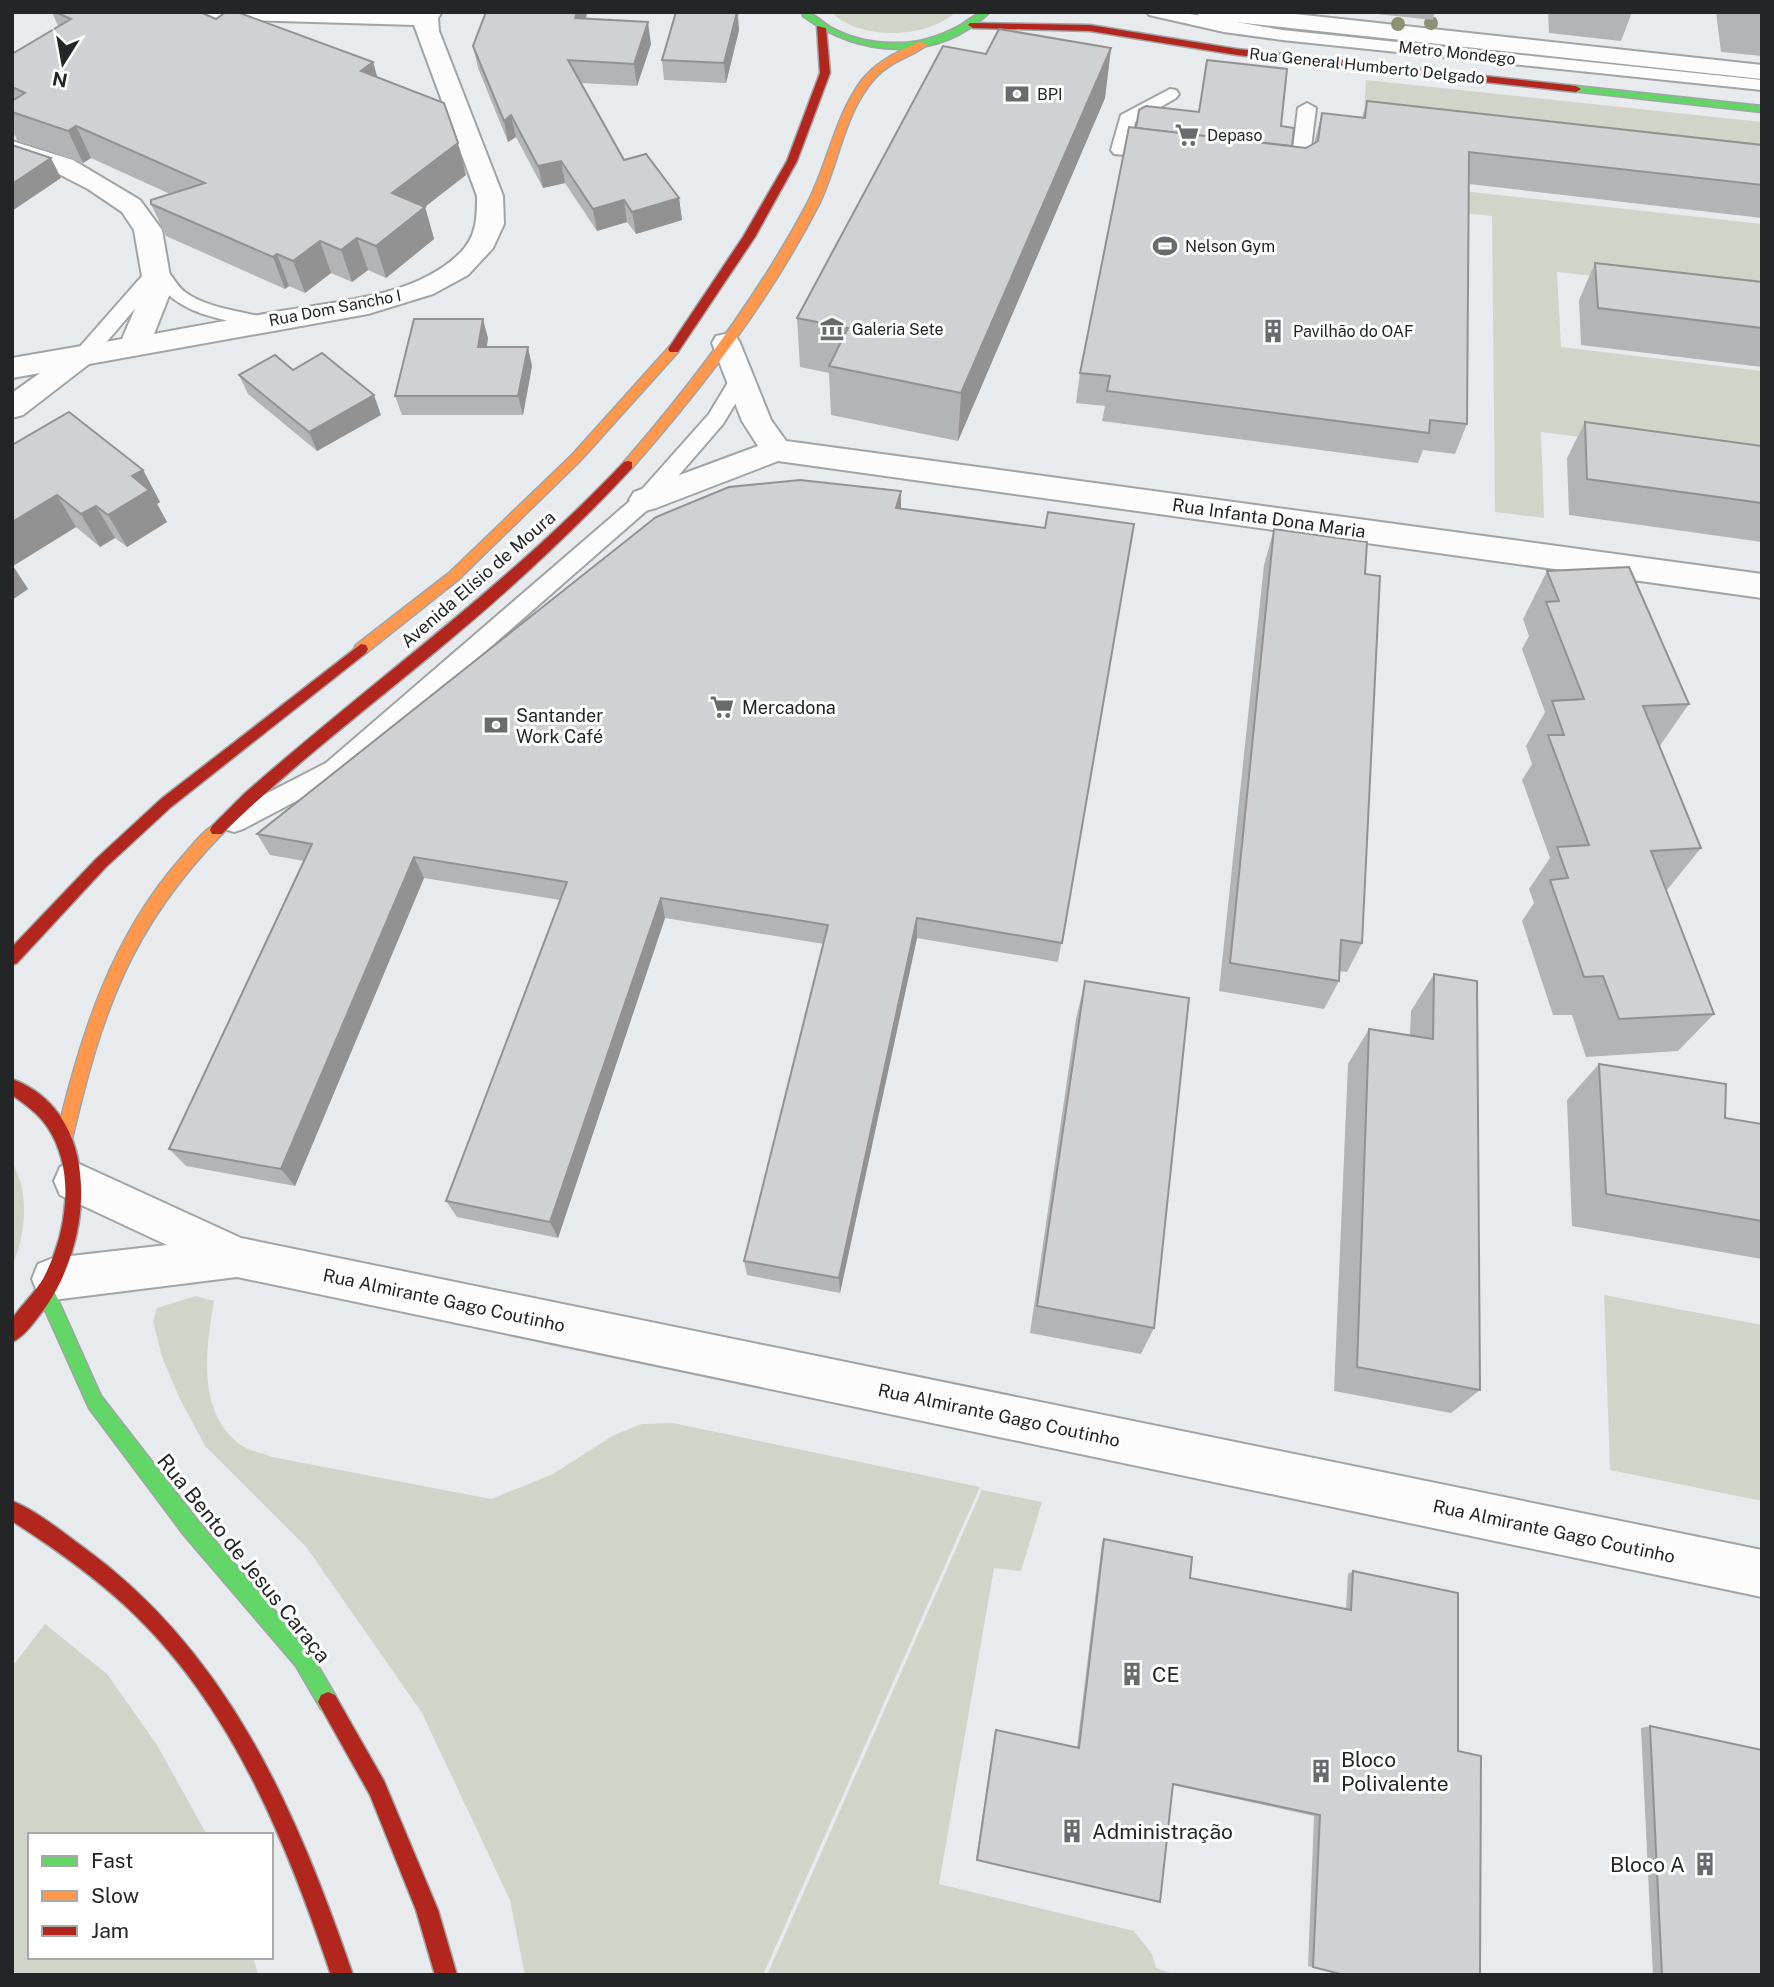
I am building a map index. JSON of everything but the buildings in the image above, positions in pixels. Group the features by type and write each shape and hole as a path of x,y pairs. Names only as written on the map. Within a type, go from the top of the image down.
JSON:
{"main road":[{"path":"805,12 821,28 857,42 879,45 923,44 944,39 973,25 985,12"},
{"name":"Rua General Humberto Delgado","path":"973,25 1090,28 1250,53 1762,108"},
{"name":"Avenida Elísio de Moura","path":"12,958 102,863 166,803 454,576 576,458 684,338 749,237 792,162 825,73 821,28"},
{"name":"Avenida Elísio de Moura","path":"64,1139 80,1066 103,999 151,908 214,832 258,790 504,587 655,433 762,293 811,205 837,151 861,88 875,71 923,44"},
{"path":"12,1086 33,1097 64,1139 75,1181 71,1229 49,1284 12,1333"},
{"name":"Rua Bento de Jesus Caraça","path":"49,1284 95,1402 191,1528 303,1659 377,1788 426,1910 446,1975"},
{"path":"12,1510 61,1541 131,1599 166,1633 228,1718 284,1823 328,1928 342,1975"}],"street":[{"path":"212,12 428,15"},
{"path":"1208,12 1762,72"},
{"name":"Rua Dom Sancho I","path":"12,368 368,305 413,293 453,273 478,249 490,224 491,197 427,30 428,15"},
{"path":"12,149 64,166 131,206 148,230 158,288 154,305 134,346"},
{"path":"726,343 757,421 776,450"},
{"path":"12,408 84,355"},
{"name":"Rua Infanta Dona Maria","path":"645,500 776,450 1762,586"},
{"name":"Rua Almirante Gago Coutinho","path":"75,1181 237,1257 1762,1574"},
{"name":"Rua Almirante Gago Coutinho","path":"49,1284 237,1257"}],"lane":[{"name":"Metro Mondego","path":"1154,12 1213,25 1282,35 1762,85"},
{"path":"1170,94 1126,119 1120,150 1175,157"},
{"path":"1267,168 1299,171 1307,108"},
{"path":"84,355 157,271 178,296 201,307 259,323"},
{"path":"214,832 334,770 645,500 716,418 740,379"}],"shaded area":[{"path":"831,12 956,12 928,27 893,33 859,28"},
{"path":"1366,80 1762,122 1762,157 1364,114"},
{"path":"1354,179 1762,224 1762,295 1557,272 1561,347 1762,371 1762,460 1541,432 1544,518 1495,512 1492,216 1353,201"},
{"path":"12,1163 22,1186 24,1214 17,1254 12,1265"},
{"path":"1604,1295 1762,1325 1762,1501 1610,1470"},
{"path":"196,1296 214,1301 207,1358 211,1398 217,1415 227,1432 241,1445 272,1457 491,1499 553,1474 614,1435 642,1424 673,1423 980,1487 763,1975 525,1975 510,1900 422,1713 307,1548 205,1446 179,1397 162,1357 153,1321 157,1308"},
{"path":"982,1490 1042,1502 1021,1571 994,1568 939,1884 1134,1931 1152,1954 1156,1968 1176,1975 767,1975"},
{"path":"45,1624 107,1674 157,1745 206,1833 28,1833 28,1959 254,1959 258,1975 12,1975 12,1667"}],"traffic: fast":[{"path":"806,14 826,29 848,39 872,45 896,46 920,44 943,37 965,27 985,12"},
{"path":"1576,89 1762,109"},
{"path":"45,1290 95,1402 191,1528 303,1659 328,1702"}],"traffic: slow":[{"path":"628,465 705,372 773,273 813,204 843,126 866,82 885,64 923,44"},
{"path":"361,649 454,576 576,458 674,349"},
{"path":"64,1139 87,1049 121,962 158,898 217,830"}],"traffic: jam":[{"path":"973,25 1090,28 1237,52 1576,89"},
{"path":"674,349 749,237 792,161 825,73 821,28"},
{"path":"217,830 284,769 531,563 628,465"},
{"path":"12,958 101,863 166,803 361,649"},
{"path":"12,1086 53,1121 70,1159 73,1181 70,1225 58,1268 41,1299 12,1333"},
{"path":"12,1510 82,1558 131,1598 182,1651 212,1693 265,1782 307,1878 342,1975"},
{"path":"328,1702 377,1788 427,1910 446,1975"}],"place":[{"name":"BPI","path":"1017,94"},
{"name":"Depaso","path":"1187,135"},
{"name":"Nelson Gym","path":"1165,246"},
{"name":"Galeria Sete","path":"832,329"},
{"name":"Pavilhão do OAF","path":"1273,331"},
{"name":"Mercadona","path":"722,707"},
{"name":"Santander Work Café","path":"496,725"},
{"name":"CE","path":"1132,1674"},
{"name":"Bloco Polivalente","path":"1321,1771"},
{"name":"Administração","path":"1072,1831"},
{"name":"Bloco A","path":"1705,1864"}]}
